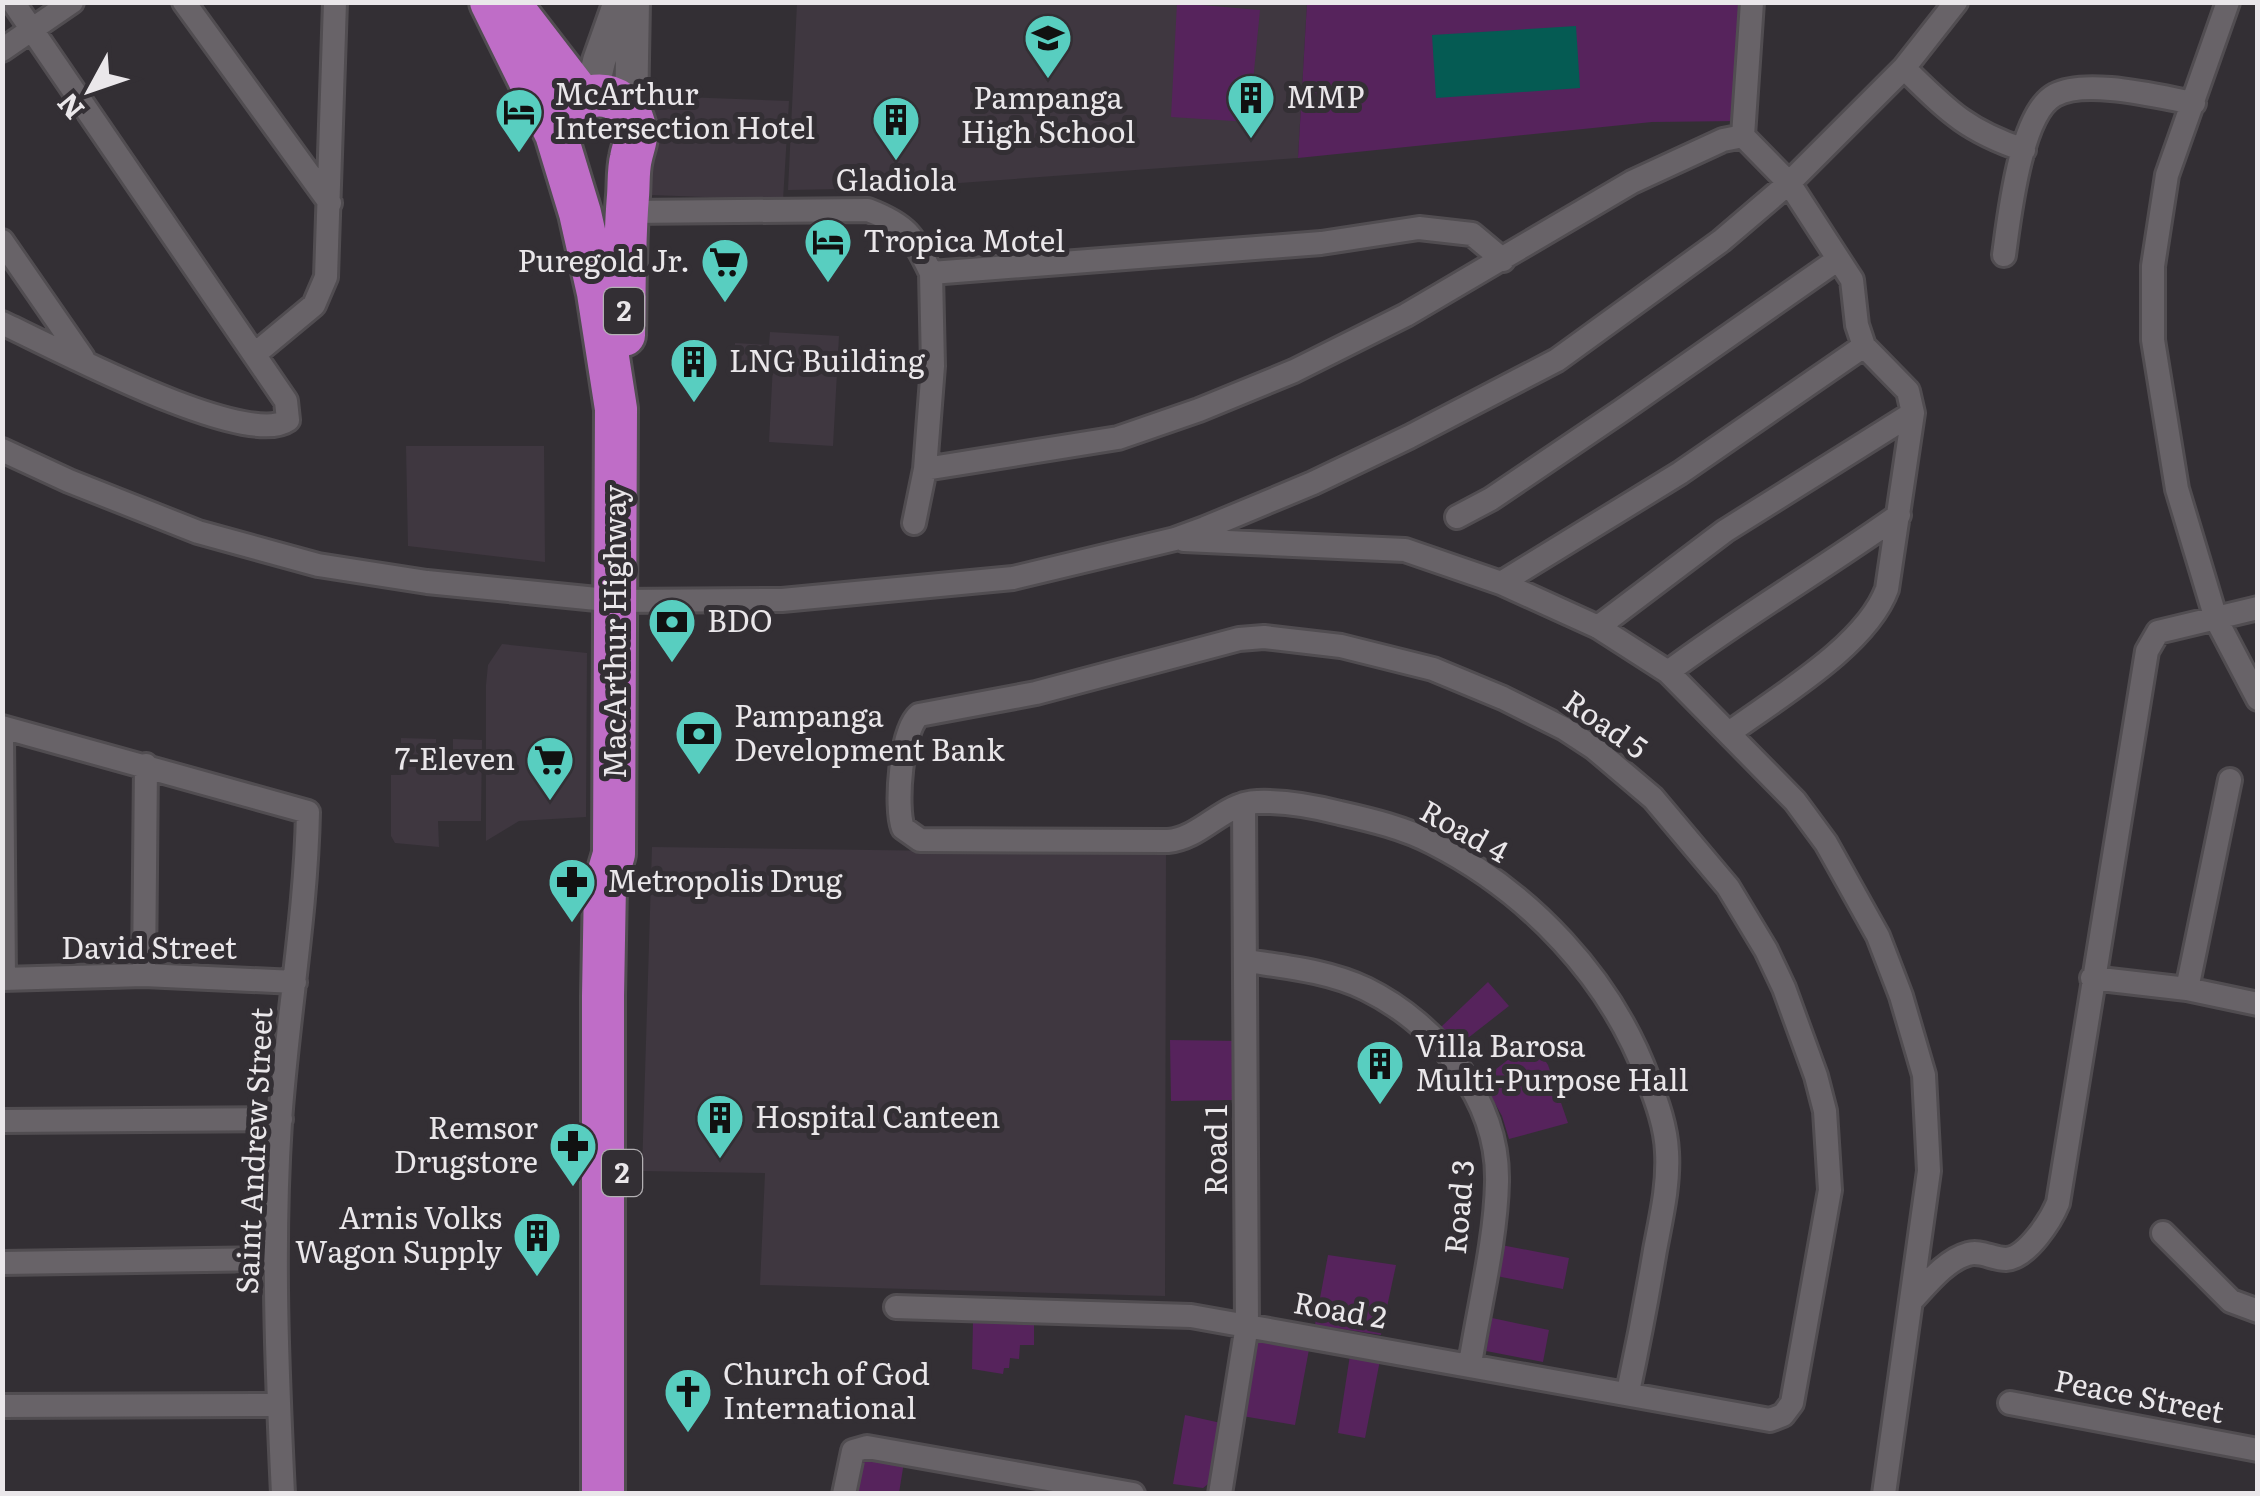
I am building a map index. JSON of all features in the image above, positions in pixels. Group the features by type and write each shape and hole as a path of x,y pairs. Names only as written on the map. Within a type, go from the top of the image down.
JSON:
{"highway":[{"name":"MacArthur Highway","path":"490,2 559,146 580,213 598,293 616,409 614,854 604,884 603,1494"},
{"path":"508,2 587,97"},
{"path":"587,97 614,100 631,136 611,173 598,176 572,168 559,146 564,112 587,97"},
{"name":"MacArthur Highway","path":"616,409 623,394 631,136"},
{"name":"MacArthur Highway","path":"614,854 626,884 621,1494"}],"main road":[{"path":"587,97 620,2"},
{"path":"631,136 634,2"}],"street":[{"path":"2,323 110,376 216,416 282,425 288,420 286,400 13,2"},
{"path":"2,50 72,2"},
{"path":"184,2 330,203"},
{"path":"255,354 298,322 322,291 330,203 334,2"},
{"path":"1729,733 1845,646 1880,610 1887,589 1913,413 1908,391 1864,346 1857,325 1852,280 1789,183 1742,136 1752,2"},
{"path":"2,450 198,532 318,565 427,582 617,602 782,600 1013,578 1175,539 1329,475 1557,360 1721,241 1789,183 1904,68 1956,2"},
{"path":"2228,2 2166,175 2153,266 2153,340 2177,490 2216,620 2258,698"},
{"path":"1904,68 1958,121 2024,150"},
{"path":"2004,256 2024,150 2038,114 2052,95 2107,90 2194,103"},
{"path":"925,469 1118,438 1199,410 1294,370 1406,315 1632,182 1723,140 1742,136"},
{"path":"626,212 868,210 898,222 918,246 931,272 933,366 925,469 914,523"},
{"path":"931,272 1322,243 1419,228 1472,234 1503,260"},
{"path":"2,241 85,361"},
{"path":"1457,516 1491,499 1837,260"},
{"path":"1501,583 1728,441 1864,346"},
{"path":"1598,627 1725,531 1913,413"},
{"path":"1668,672 1768,599 1847,552 1898,514"},
{"path":"1175,539 1405,550 1501,583 1598,627 1668,672 1796,801 1826,843 1878,936 1902,996 1924,1075 1929,1171 1884,1494"},
{"path":"1920,1242 2010,1259 2044,1230 2052,1217 2058,1202 2147,651 2158,632 2258,608"},
{"name":"Road 5","path":"1244,804 1197,834 1179,840 920,840 908,834 900,822 906,736 918,715 1036,693 1251,637 1340,646 1433,668 1519,705 1594,748 1653,798 1728,888 1784,988 1820,1094 1830,1148 1825,1226 1792,1404 1783,1415 1770,1420"},
{"path":"3,979 2,731 146,766 144,975"},
{"name":"Saint Andrew Street","path":"146,766 308,812 296,982 280,1119 274,1259 283,1494"},
{"path":"2188,989 2230,780"},
{"name":"Road 4","path":"1244,804 1280,803 1328,810 1432,842 1496,882 1546,924 1608,996 1640,1058 1662,1122 1667,1150 1665,1196 1628,1392"},
{"name":"Road 1","path":"1220,1494 1247,1325 1244,804"},
{"name":"Road 3","path":"1246,961 1313,972 1366,989 1414,1022 1465,1074 1494,1141 1497,1182 1470,1364"},
{"name":"David Street","path":"3,979 144,975 296,982"},
{"path":"2092,978 2188,989 2258,1004"},
{"path":"2,1121 280,1119"},
{"path":"2163,1233 2231,1301 2258,1311"},
{"path":"1913,1298 1944,1268 1972,1252"},
{"path":"2,1263 274,1259"},
{"name":"Road 2","path":"896,1306 1148,1312 1247,1325 1770,1420"},
{"name":"Peace Street","path":"2010,1403 2258,1450"},
{"path":"2,1406 278,1405"},
{"path":"844,1494 853,1451 867,1447 1133,1494"}],"shaded area":[{"name":"Pampanga High School","path":"797,3 1307,3 1298,158 891,188 788,190"},
{"path":"1177,3 1260,10 1249,122 1171,117"},
{"path":"1307,3 1749,3 1740,121 1652,122 1298,158"},
{"path":"1576,26 1580,88 1436,98 1432,35"},
{"path":"655,96 789,101 783,200 651,195"},
{"path":"770,332 839,336 833,446 769,442 773,364 734,362 735,343 769,345"},
{"path":"406,446 544,446 545,562 408,546"},
{"path":"502,644 587,653 586,817 519,821 486,841 486,685 488,665"},
{"path":"401,738 436,739 436,760 453,762 453,739 482,740 481,821 438,821 439,847 395,843 391,836 391,775 401,775"},
{"path":"652,847 1166,854 1165,1296 760,1285 765,1173 642,1171"},
{"path":"1488,982 1509,1006 1459,1045 1441,1027"},
{"path":"1170,1040 1239,1041 1237,1100 1171,1101"},
{"path":"1532,1041 1548,1065 1568,1123 1509,1139 1502,1116 1482,1080"},
{"path":"1496,1244 1569,1258 1563,1289 1491,1275"},
{"path":"1328,1255 1396,1265 1381,1335 1315,1325"},
{"path":"1492,1318 1549,1330 1543,1362 1486,1351"},
{"path":"1034,1320 1034,1345 1020,1345 1019,1359 1010,1358 1009,1368 1004,1368 1003,1374 972,1369 973,1321"},
{"path":"1256,1335 1310,1344 1295,1425 1242,1416"},
{"path":"1350,1355 1380,1360 1365,1438 1338,1433"},
{"path":"1185,1415 1221,1423 1212,1481 1203,1488 1173,1484"},
{"path":"872,1456 904,1462 899,1493 855,1494 862,1463"}],"place":[{"name":"Pampanga High School","path":"1048,80"},
{"name":"MMP","path":"1251,140"},
{"name":"McArthur Intersection Hotel","path":"519,154"},
{"name":"Gladiola","path":"896,162"},
{"name":"Tropica Motel","path":"828,284"},
{"name":"Puregold Jr.","path":"725,304"},
{"name":"LNG Building","path":"694,404"},
{"name":"BDO","path":"672,664"},
{"name":"Pampanga Development Bank","path":"699,776"},
{"name":"7-Eleven","path":"550,802"},
{"name":"Metropolis Drug","path":"572,924"},
{"name":"Villa Barosa Multi-Purpose Hall","path":"1380,1106"},
{"name":"Hospital Canteen","path":"720,1160"},
{"name":"Remsor Drugstore","path":"573,1188"},
{"name":"Arnis Volks Wagon Supply","path":"537,1278"},
{"name":"Church of God International","path":"688,1434"}]}
